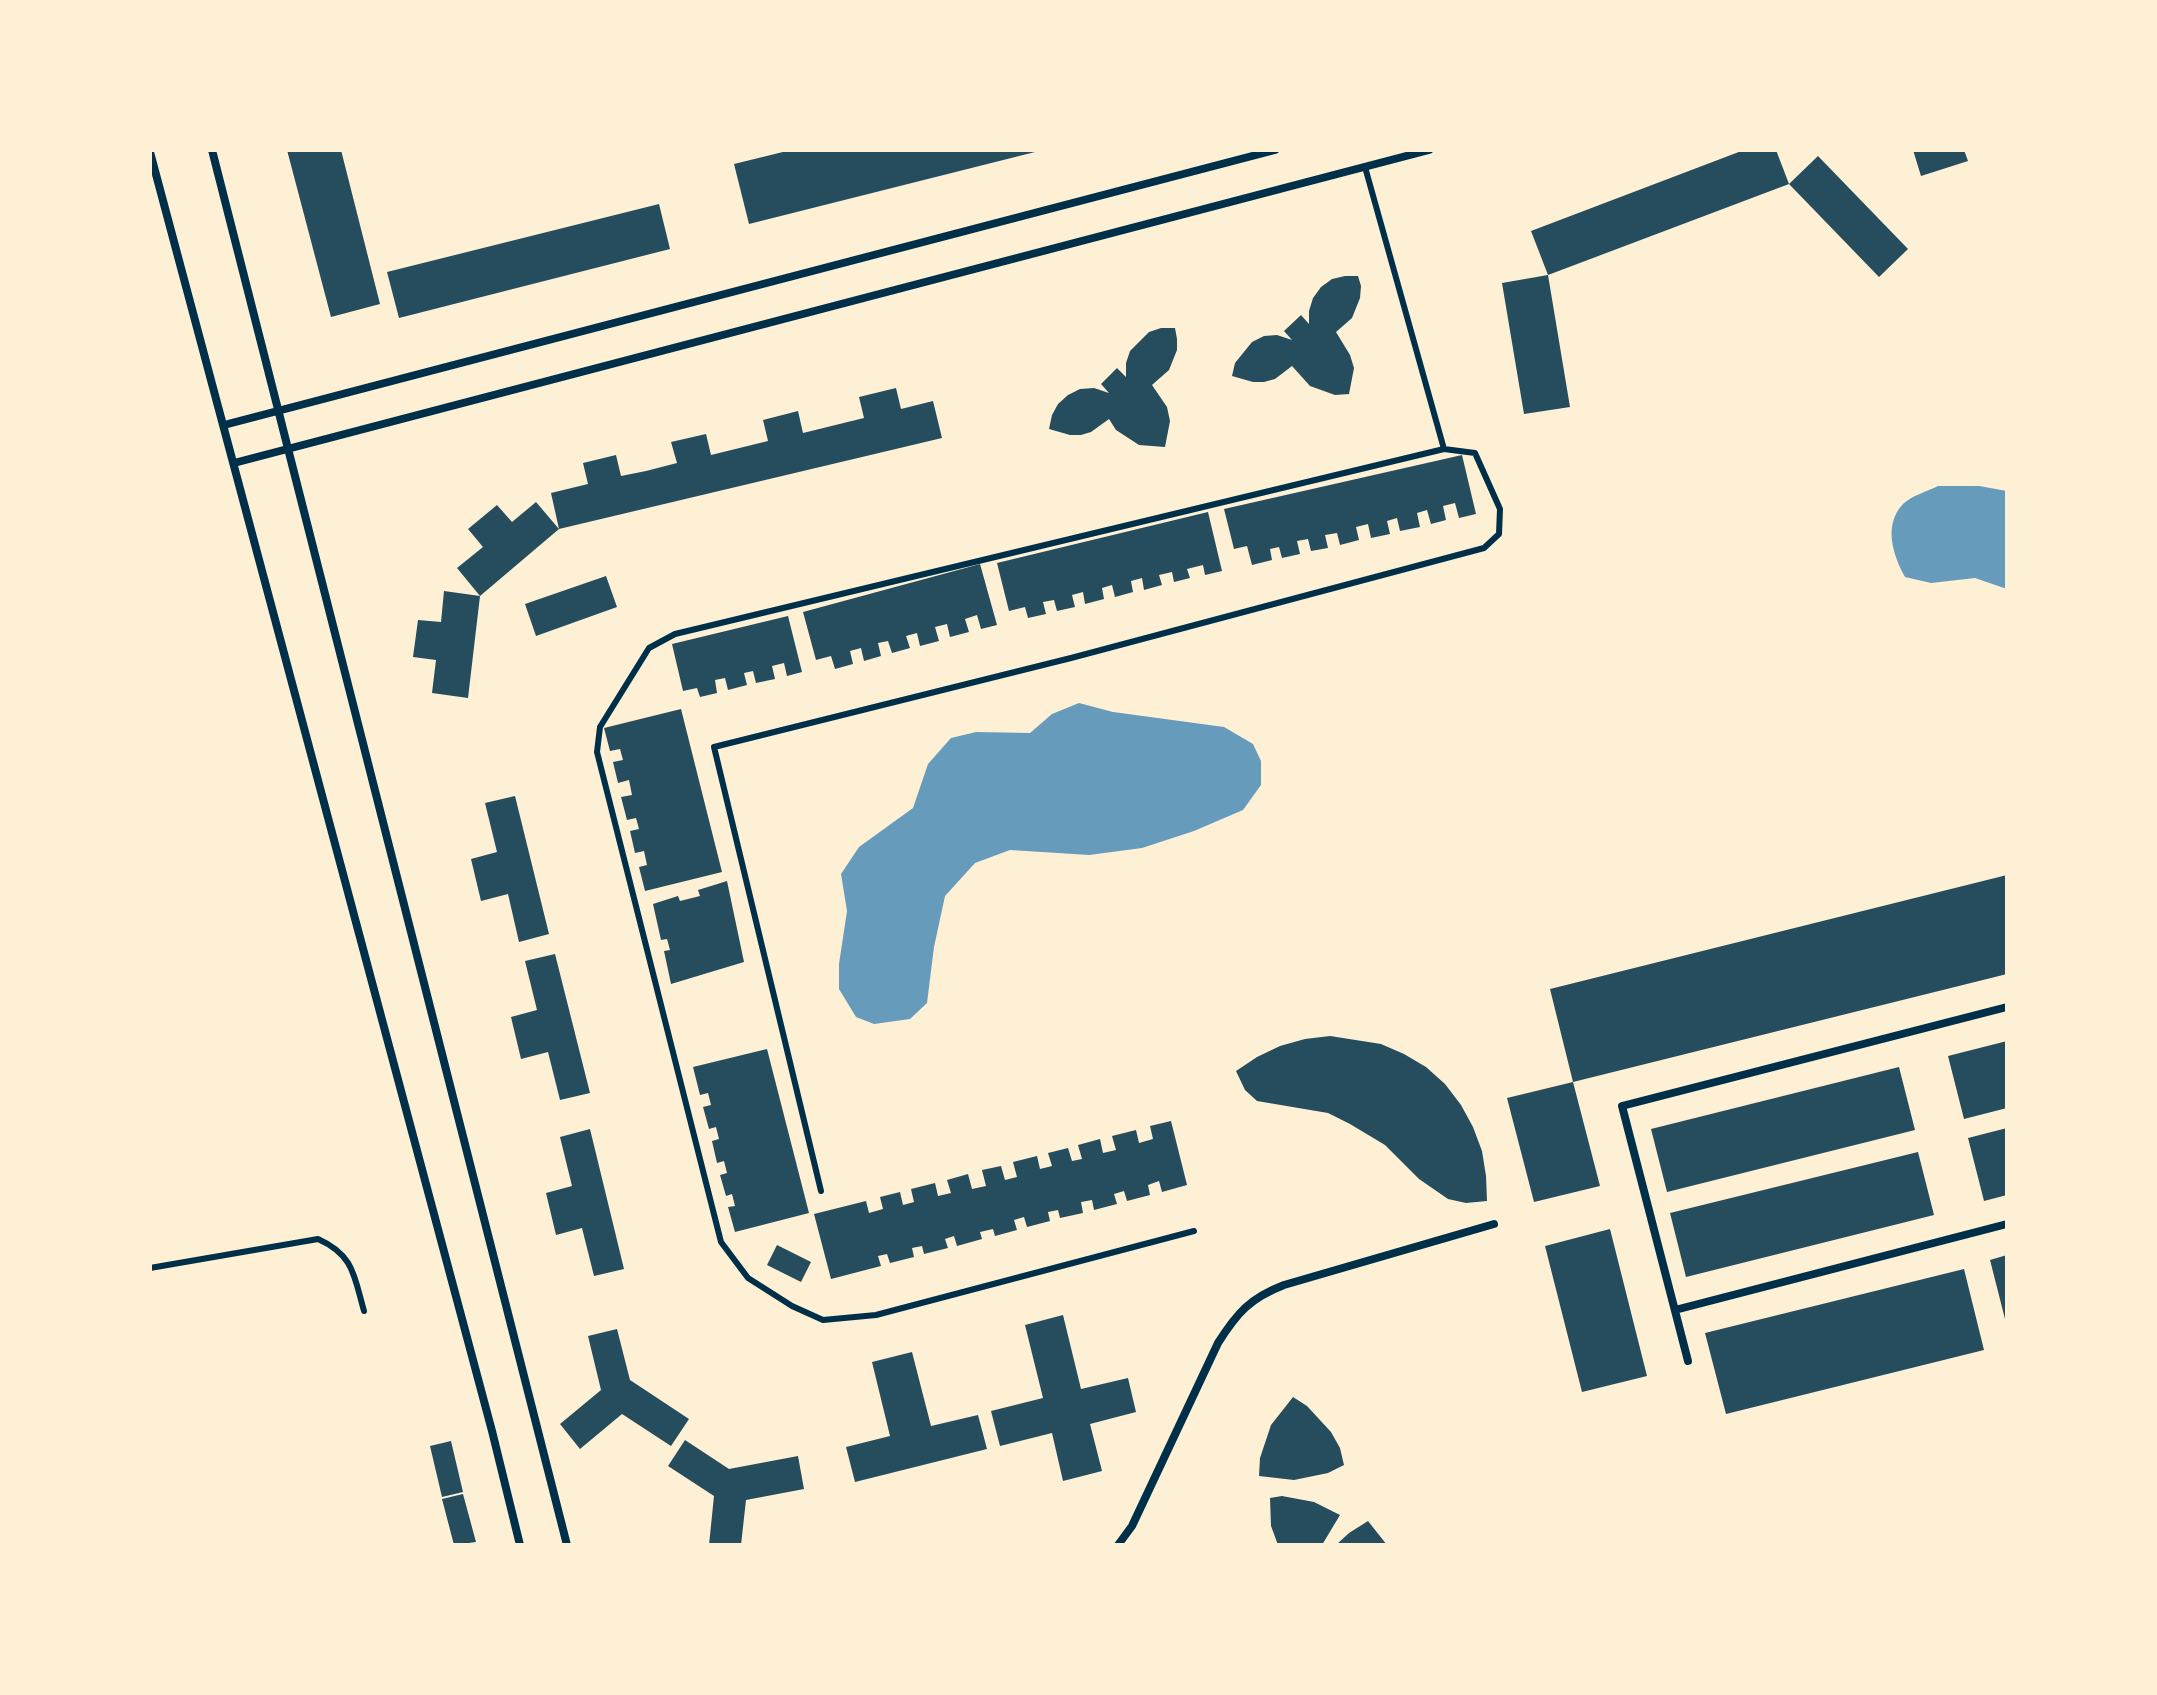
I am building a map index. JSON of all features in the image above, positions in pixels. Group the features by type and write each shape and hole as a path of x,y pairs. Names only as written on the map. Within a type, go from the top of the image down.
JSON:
{"street":[{"path":"212,150 567,1545"},
{"path":"224,425 1275,150"},
{"path":"234,463 1429,150"},
{"path":"150,152 520,1545"},
{"path":"1688,1361 1622,1106 2007,1007"},
{"path":"1118,1545 1132,1526 1218,1343 1233,1319 1260,1294 1494,1224"},
{"path":"1675,1310 2007,1224"}],"lane":[{"path":"1365,167 1444,449"},
{"path":"821,1191 714,747 1071,658 1484,548 1499,534 1500,509 1475,453 1444,449 675,634 649,648 600,727 597,752 721,1242 748,1278 792,1306 823,1320 876,1315 1194,1231"},
{"path":"150,1268 318,1239 344,1255 351,1267 364,1311"}],"water":[{"path":"1938,486 1979,486 2007,491 2007,589 1975,578 1931,583 1905,577 1894,550 1893,521 1906,501"},
{"path":"1079,703 1113,712 1224,727 1253,744 1261,761 1261,785 1243,810 1194,831 1142,848 1089,855 1010,850 975,863 945,896 927,1003 910,1019 874,1024 856,1017 839,989 839,964 847,911 841,874 859,847 913,808 928,764 951,738 976,732 1030,733 1052,714"}],"building":[{"path":"287,150 341,150 380,304 331,317"},
{"path":"791,150 1039,151 749,224 734,164"},
{"path":"1744,150 1776,150 1789,184 1548,275 1531,231"},
{"path":"1913,150 1964,150 1968,161 1921,176"},
{"path":"1818,156 1908,249 1879,277 1789,184"},
{"path":"659,204 670,249 399,318 387,272"},
{"path":"1548,275 1570,407 1524,414 1502,283"},
{"path":"1358,276 1361,286 1352,318 1336,332 1354,368 1349,394 1335,395 1310,386 1292,366 1275,379 1264,382 1232,376 1235,363 1252,342 1264,336 1277,335 1292,340 1284,331 1301,315 1309,324 1313,298 1321,287 1332,279"},
{"path":"1175,328 1177,339 1177,350 1169,370 1152,385 1167,407 1170,421 1165,447 1139,445 1116,430 1109,419 1081,435 1049,429 1058,404 1068,395 1080,389 1094,388 1109,393 1101,384 1117,368 1126,377 1130,351 1149,332"},
{"path":"896,388 901,409 933,401 942,438 559,529 551,493 588,484 583,463 616,455 621,476 677,463 671,442 706,434 711,455 768,441 763,420 798,411 803,433 864,418 859,397"},
{"path":"1462,455 1476,514 1459,518 1455,503 1443,506 1446,520 1431,524 1427,510 1417,513 1420,527 1400,531 1397,518 1387,521 1390,534 1371,538 1368,524 1356,527 1359,540 1340,545 1337,533 1325,535 1328,548 1311,551 1308,539 1297,541 1300,554 1282,558 1279,547 1270,549 1272,560 1252,565 1247,546 1234,549 1224,509"},
{"path":"536,502 559,529 480,596 457,568 483,547 468,529 497,505 512,522"},
{"path":"1208,512 1222,571 1205,575 1203,565 1187,569 1190,578 1174,582 1172,572 1159,575 1162,585 1144,590 1142,578 1131,581 1133,592 1115,597 1112,585 1102,588 1104,599 1085,604 1083,592 1072,595 1075,607 1057,611 1054,600 1043,602 1046,614 1028,618 1025,607 1009,611 997,563"},
{"path":"980,564 997,625 981,629 977,615 965,619 969,632 950,637 947,624 935,627 939,641 920,646 917,633 906,636 910,648 892,653 888,641 878,643 881,656 864,661 861,648 850,651 853,664 835,669 831,656 816,660 803,612"},
{"path":"606,576 617,607 536,636 525,604"},
{"path":"444,591 480,596 468,698 432,693 436,660 413,657 418,620 441,622"},
{"path":"788,616 802,672 787,676 784,663 772,666 775,679 756,683 753,671 744,673 747,685 728,690 725,678 715,680 717,693 700,697 697,688 683,691 672,644"},
{"path":"681,709 722,872 645,891 639,867 647,865 644,851 635,853 630,831 639,829 636,818 627,820 621,797 632,795 629,780 618,783 613,762 623,760 620,749 610,751 604,728"},
{"path":"515,796 549,934 519,942 508,894 481,901 471,859 497,852 485,803"},
{"path":"2007,875 2007,974 1573,1082 1550,989"},
{"path":"727,881 744,962 671,984 664,951 670,950 667,939 661,940 653,904 678,896 680,901 700,896 698,890"},
{"path":"555,954 590,1093 560,1100 548,1052 521,1059 511,1017 537,1010 525,961"},
{"path":"1330,1036 1381,1044 1426,1067 1445,1084 1461,1105 1482,1151 1487,1201 1466,1203 1448,1199 1419,1179 1385,1145 1350,1124 1328,1113 1257,1101 1245,1090 1236,1071 1257,1057 1280,1046"},
{"path":"2007,1041 2007,1108 1964,1119 1948,1056"},
{"path":"767,1049 809,1213 735,1232 728,1207 735,1206 732,1194 726,1196 720,1175 727,1173 724,1161 717,1163 712,1141 719,1139 716,1127 709,1129 703,1107 711,1105 708,1093 700,1095 693,1067"},
{"path":"1899,1067 1915,1130 1667,1192 1651,1129"},
{"path":"1573,1082 1600,1186 1534,1202 1507,1098"},
{"path":"1171,1121 1187,1185 1162,1192 1159,1181 1148,1185 1150,1195 1127,1201 1124,1191 1114,1194 1117,1204 1094,1210 1092,1200 1081,1202 1083,1213 1060,1218 1058,1210 1048,1212 1050,1221 1027,1227 1024,1217 1014,1220 1017,1230 995,1236 993,1229 980,1232 982,1239 957,1246 954,1236 945,1239 948,1248 924,1254 922,1246 912,1248 914,1257 890,1263 887,1254 878,1256 881,1266 831,1279 814,1214 866,1201 869,1213 883,1209 880,1197 900,1192 903,1205 914,1202 911,1189 935,1183 938,1196 951,1193 947,1180 968,1174 972,1189 986,1186 982,1170 1001,1166 1005,1180 1017,1177 1013,1162 1037,1156 1040,1169 1052,1166 1048,1153 1068,1148 1072,1161 1082,1159 1078,1145 1100,1139 1103,1153 1116,1150 1112,1136 1136,1130 1139,1143 1153,1139 1150,1126"},
{"path":"2007,1128 2007,1195 1984,1201 1968,1138"},
{"path":"590,1129 624,1269 594,1276 582,1228 556,1235 546,1193 572,1186 560,1137"},
{"path":"1918,1152 1934,1215 1686,1277 1670,1213"},
{"path":"1610,1229 1647,1376 1582,1392 1545,1246"},
{"path":"777,1245 811,1262 801,1282 767,1265"},
{"path":"2007,1255 2007,1323 2006,1323 1990,1260"},
{"path":"1964,1269 1984,1350 1726,1414 1705,1333"},
{"path":"1063,1315 1081,1389 1128,1378 1136,1412 1090,1424 1102,1471 1063,1481 1052,1433 1000,1446 991,1411 1043,1398 1025,1325"},
{"path":"617,1329 630,1380 689,1419 671,1446 622,1414 580,1449 560,1424 601,1390 588,1336"},
{"path":"912,1352 931,1426 978,1415 987,1449 855,1482 846,1447 890,1436 872,1362"},
{"path":"1293,1397 1307,1406 1331,1432 1340,1448 1344,1465 1328,1473 1294,1480 1259,1476 1260,1458 1271,1425"},
{"path":"685,1440 729,1469 798,1456 804,1489 746,1500 741,1545 709,1545 714,1496 668,1466"},
{"path":"451,1441 463,1492 442,1497 430,1446"},
{"path":"463,1494 476,1542 454,1545 442,1499"},
{"path":"1282,1496 1314,1502 1340,1515 1322,1545 1278,1545 1271,1526 1270,1498"},
{"path":"1368,1521 1387,1545 1336,1545 1349,1533"}]}
